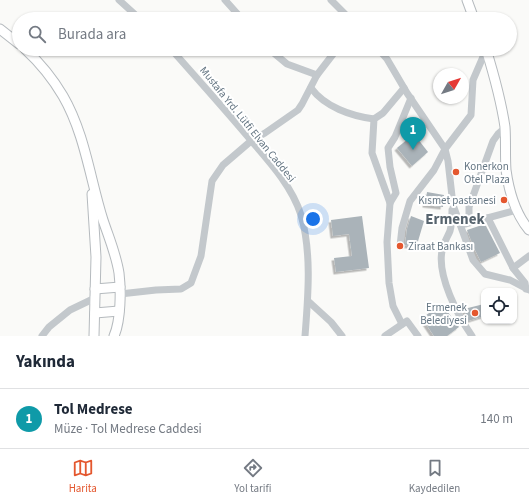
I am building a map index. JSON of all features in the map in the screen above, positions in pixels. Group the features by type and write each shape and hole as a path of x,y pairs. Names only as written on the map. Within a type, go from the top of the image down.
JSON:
{"main road":[{"path":"467,0 471,12"},
{"path":"0,29 12,38"},
{"path":"32,56 63,96 77,127 103,221 113,247 119,273 120,291 119,311 114,336"},
{"path":"488,56 500,95 505,128 506,169 510,191 517,210 529,230"},
{"path":"91,177 96,257 94,336"},
{"path":"95,294 120,291"},
{"path":"95,313 119,311"}],"street":[{"path":"119,0 132,12"},
{"path":"225,0 236,12"},
{"path":"331,0 343,12"},
{"name":"Mustafa Yrd. Lütfi Elvan Caddesi","path":"177,56 251,141 280,177 293,198 300,214 305,232 308,267 308,301 305,336"},
{"path":"277,56 287,64 318,75"},
{"path":"120,291 181,289 190,283 201,256 212,181 223,165 251,141 266,133 298,110 318,75 332,56"},
{"path":"384,56 404,88 446,149 453,205 473,260 485,274 510,280 527,290"},
{"path":"400,246 402,228 410,201 434,170 446,149 471,115 473,80 483,56"},
{"path":"311,88 317,96 330,105 360,117 374,119 383,113 404,88"},
{"path":"390,203 396,193 390,168 388,148 411,98"},
{"path":"374,119 372,153 390,203 388,242 389,283 393,306 402,324"},
{"path":"469,222 470,207 493,141 505,128"},
{"path":"453,205 450,230 442,249 440,264 443,279 462,320 472,336"},
{"path":"459,225 517,210"},
{"path":"488,218 513,268 525,283 527,290"},
{"path":"513,268 529,256"},
{"path":"42,336 49,327 70,310 95,294"},
{"path":"308,301 331,322 342,336"},
{"path":"385,336 407,321 418,336"}],"building":[{"path":"414,134 428,152 412,166 397,148"},
{"path":"427,192 444,195 443,207 425,205"},
{"path":"362,216 369,268 336,272 334,258 352,256 349,234 333,236 331,220"},
{"path":"411,216 424,221 416,248 405,245 407,229"},
{"path":"485,224 500,253 481,262 467,230"},
{"path":"442,304 459,327 447,336 434,336 422,318"},
{"name":"Ermenek Belediyesi","path":"481,305 481,317 468,321 464,309"}],"place":[{"name":"Tol Medrese","path":"413,150"},
{"name":"Konerkon Otel Plaza","path":"456,172"},
{"name":"Kısmet pastanesi","path":"504,200"},
{"name":"Ziraat Bankası","path":"400,246"},
{"name":"Ermenek Belediyesi","path":"475,313"}],"district":[{"name":"Ermenek","path":"455,219"}]}
